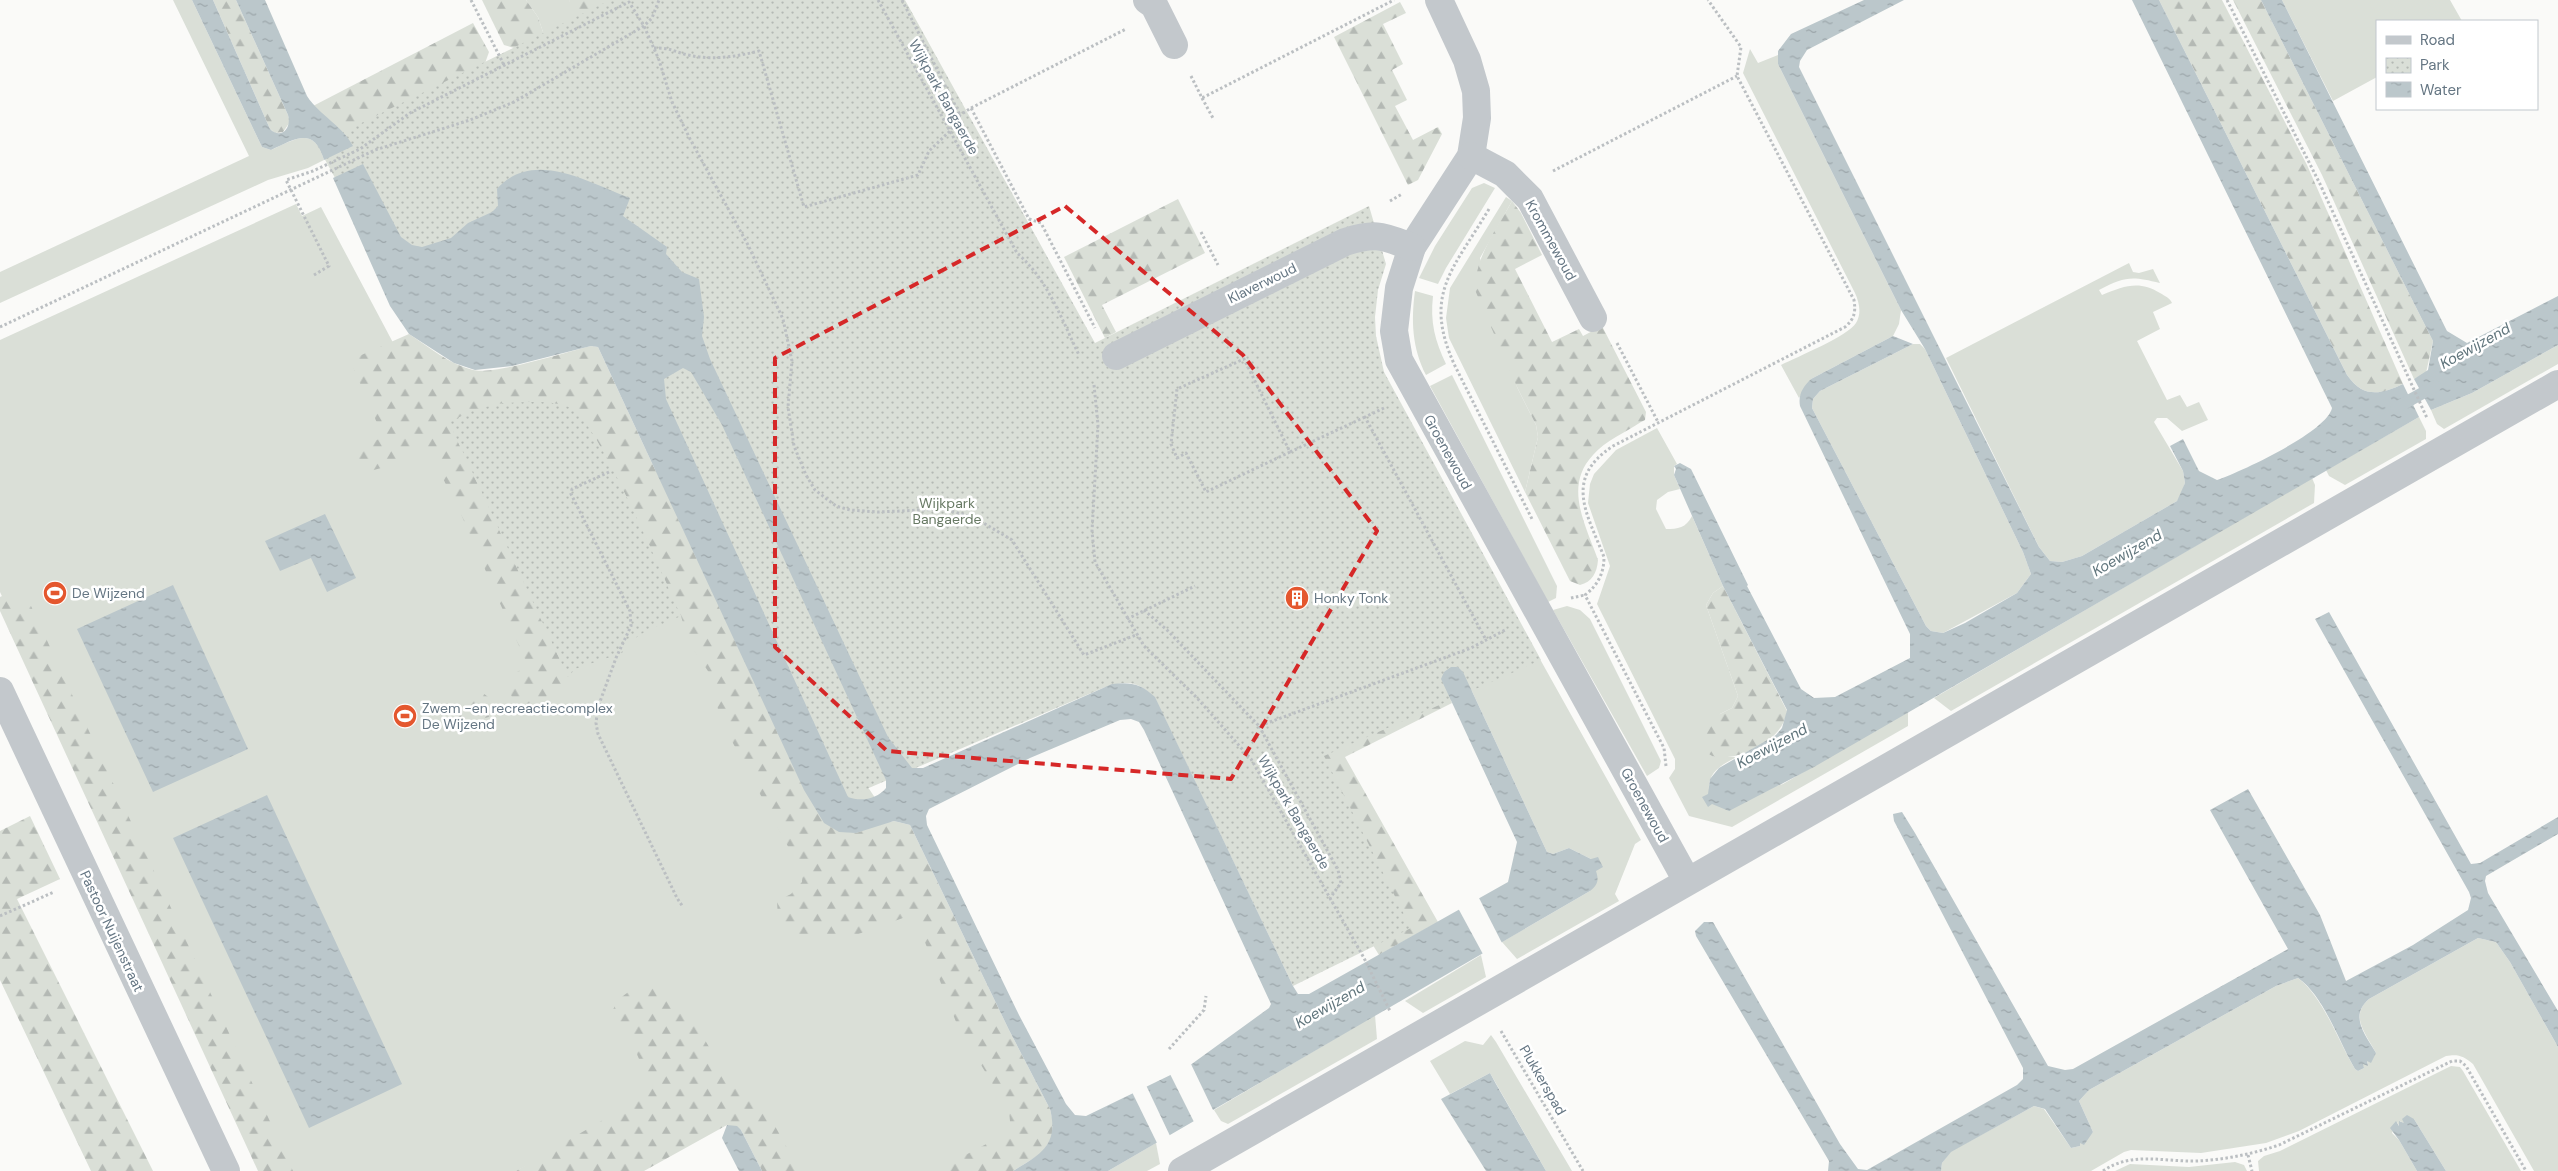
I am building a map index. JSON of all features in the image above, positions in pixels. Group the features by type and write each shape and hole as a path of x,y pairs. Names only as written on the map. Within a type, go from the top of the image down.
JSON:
{"street":[{"name":"Groenewoud","path":"1439,0 1467,60 1476,91 1477,118 1471,156 1412,247 1399,288 1394,331 1399,360 1415,393 1687,881"},
{"path":"1152,6 1174,45"},
{"name":"Krommewoud","path":"1471,156 1514,183 1530,199 1593,318"},
{"name":"Klaverwoud","path":"1108,346 1345,242 1363,236 1380,235 1412,247"},
{"path":"1182,1171 2558,384"},
{"name":"Pastoor Nuijenstraat","path":"0,691 226,1171"}],"path":[{"path":"472,0 504,65"},
{"path":"0,327 375,150 416,135 470,120 514,102 644,26 652,18 659,0"},
{"name":"Wijkpark Bangaerde","path":"878,0 1016,253 1032,266 1044,283 1083,363"},
{"path":"902,0 960,115"},
{"path":"1202,98 1394,0"},
{"path":"1636,788 1661,775 1666,768 1666,761 1664,748 1585,595 1593,589 1602,573 1604,557 1582,502 1582,490 1588,472 1600,455 1658,422 1845,327 1852,321 1855,314 1854,300 1737,76 1742,47 1708,0"},
{"path":"2227,0 2320,184 2427,420"},
{"path":"314,275 329,266 293,190 286,180 313,171 360,149 410,113 629,2 644,26 672,102 748,244 784,319 792,361 788,407 794,446 806,475 815,490 826,501 850,510 878,512 944,509 975,518 1012,540 1084,656 1136,635"},
{"path":"653,48 669,48 683,54 711,58 743,55 759,51 804,207 918,175 929,151 950,131 960,115 1152,6"},
{"path":"1174,45 1214,120"},
{"path":"1532,520 1445,343 1440,324 1442,293 1514,183 1737,76"},
{"path":"971,108 1028,219 1041,223 1108,346"},
{"path":"1387,202 1422,184 1453,184"},
{"path":"1593,318 1608,325 1658,422"},
{"path":"1290,452 1244,359 1178,389 1171,444 1177,458 1186,453 1206,492 1415,393 1427,380 1455,366"},
{"name":"Wijkpark Bangaerde","path":"1091,380 1096,388 1098,425 1092,531 1095,562 1136,635 1251,759 1364,958 1393,1016"},
{"path":"1366,417 1486,640"},
{"path":"609,472 572,489 571,494 630,611 631,626 616,658 598,707 596,722 598,734 677,898 684,907"},
{"path":"1127,619 1195,586"},
{"path":"1567,590 1571,598"},
{"path":"1144,610 1167,630 1260,726 1338,870 1341,884 1330,898"},
{"path":"1260,726 1472,648 1538,612"},
{"path":"0,916 87,877"},
{"path":"1169,1049 1204,1010 1206,996"},
{"name":"Plukkerspad","path":"1483,1000 1583,1171"},
{"path":"2103,1171 2122,1160 2135,1158 2196,1161 2248,1155 2279,1145 2452,1061 2460,1061 2466,1066 2526,1171"},
{"path":"2248,1155 2252,1171"}],"highlighted area":[{"path":"1065,206 1243,355 1377,531 1231,779 887,751 775,647 775,358"}],"green space":[{"path":"173,0 192,0 262,147 271,150 288,142 302,138 309,139 315,142 320,149 324,160 308,168 268,180 0,303 0,272 249,156"},
{"path":"213,0 236,0 288,115 290,122 283,132 275,133 270,129"},
{"path":"482,0 526,0 538,17 545,38 521,50 504,45"},
{"path":"526,0 569,0 579,20 545,38 538,17"},
{"path":"569,0 620,0 579,20 571,9"},
{"name":"Wijkpark Bangaerde","path":"610,0 905,0 1095,343 1369,206 1386,264 1378,290 1375,317 1376,336 1384,372 1541,660 1324,756 1411,928 1293,986 1155,698 1143,688 1131,683 1103,688 836,802 611,326 446,327 346,198 317,145"},
{"path":"2159,0 2222,0 2307,165 2403,384 2387,390 2372,392 2359,388 2347,375"},
{"path":"2233,0 2261,0 2433,341 2426,373 2414,379 2322,175"},
{"path":"2282,0 2450,0 2461,20 2376,20 2376,78 2333,101"},
{"path":"1400,2 1406,13 1383,24 1403,64 1392,70 1407,100 1395,106 1413,140 1438,127 1442,134 1418,180 1408,185 1334,37"},
{"path":"473,23 489,52 483,69 353,146 313,106"},
{"path":"1750,49 1758,63 1778,55 1778,64 1901,310 1899,324 1893,336 1811,379 1799,398 1781,365 1833,340 1851,328 1856,323 1859,315 1858,300 1743,73"},
{"path":"1484,183 1495,188 1438,284 1419,278 1435,246 1472,188"},
{"path":"1506,197 1512,201 1480,258 1517,387 1536,425 1538,437 1525,492 1449,338 1446,318 1450,288"},
{"path":"1178,199 1205,253 1102,305 1116,332 1105,338 1064,257"},
{"path":"1512,201 1521,213 1542,255 1515,269 1552,342 1579,329 1583,336 1602,326 1646,412 1645,420 1603,445 1593,455 1584,467 1579,480 1578,493 1583,520 1598,560 1593,576 1588,582 1580,585 1570,581 1525,492 1538,437 1536,425 1517,387 1475,290 1482,255"},
{"name":"Zwem -en recreactiecomplex De Wijzend","path":"296,204 302,216 321,207 415,384 591,374 906,844 1044,1128 960,1171 788,1171 735,1085 534,1162 516,1171 269,1171 0,592 0,340"},
{"path":"2129,263 2133,272 2139,273 2153,269 2160,283 2135,278 2116,282 2099,290 2102,295 2124,287 2138,286 2152,289 2170,300 2172,303 2153,312 2160,329 2137,341 2167,400 2180,395 2187,407 2199,402 2208,420 2182,431 2167,418 2157,418 2154,422 2183,471 2185,483 2177,501 2082,556 2062,562 2050,561 2039,547 1946,358"},
{"path":"1415,291 1433,296 1432,314 1434,331 1446,364 1426,375 1415,344 1413,313"},
{"path":"409,334 447,359 473,370 483,371 531,362 591,346 598,347 804,790 824,823 839,832 856,833 894,821 910,825 1009,1030 1050,1109 1053,1122 1052,1137 1042,1153 1013,1171 935,1171 1011,1131 1009,1111 958,1027 914,914 850,937 825,934 796,939 778,919 777,901 791,894 802,882 802,867 792,854 726,730 713,696 714,680 689,643 681,616 634,511 588,424 573,408 548,403 449,423 568,677 569,687 527,705 520,705 513,699 509,688 511,675 528,666 494,590 496,585 491,583 457,505 459,501 453,500 431,452 427,446 417,445 400,461 363,473 358,468 354,457 354,451 383,437 350,360"},
{"path":"1913,344 1920,344 1925,349 2023,552 2031,574 2017,593 1943,633 1931,631 1926,626 1812,408 1813,399 1820,391"},
{"path":"2558,345 2558,364 2444,429 2437,424 2431,410 2472,393"},
{"path":"1452,375 1557,586 1556,598 1548,602 1430,386"},
{"path":"503,403 555,403 571,408 582,418 597,440 630,503 681,616 646,631 628,643 622,653 575,669 568,677 449,422 476,409"},
{"path":"2419,417 2426,431 2426,439 2345,485 2329,476 2326,470"},
{"path":"1657,428 1677,464 1674,466 1674,475 1680,489 1668,492 1657,500 1656,509 1666,529 1681,527 1692,516 1723,586 1713,593 1706,605 1738,696 1732,708 1720,714 1713,757 1737,757 1722,765 1713,775 1709,787 1712,804 1783,784 1908,711 1908,726 1732,827 1689,816 1669,778 1675,769 1675,759 1597,604 1610,566 1588,503 1590,484 1594,474 1616,450"},
{"path":"2312,478 2315,485 2314,503 1951,711 1934,698"},
{"path":"1723,586 1787,711 1778,731 1760,746 1749,752 1737,755 1715,757 1702,749 1704,727 1720,714 1732,708 1738,696 1706,605 1713,593"},
{"path":"4,595 9,604 18,600 22,610 31,606 293,1171 258,1171 0,611 0,597"},
{"path":"1567,606 1580,610 1590,619 1661,761 1659,768 1647,776 1553,610"},
{"path":"1522,627 1641,840 1635,844 1615,894 1619,901 1517,959 1502,942 1590,891 1591,859 1569,848 1553,854 1547,852 1463,672"},
{"path":"1442,679 1452,703 1345,757 1438,922 1379,955 1347,903 1269,727"},
{"path":"483,693 492,700 495,707 492,716 455,727 457,718 433,708"},
{"path":"30,816 60,879 17,899 153,1171 91,1171 0,980 0,831"},
{"path":"2478,938 2496,942 2510,962 2558,1047 2558,1171 2534,1171 2473,1064 2463,1057 2454,1055 2446,1056 2299,1131 2266,1143 2201,1153 2131,1150 2091,1171 1941,1171 1942,1163 1950,1152 2034,1106 2044,1109 2071,1148 2080,1146 2079,1143 2093,1132 2079,1101 2089,1090 2276,986 2298,978 2323,1008 2355,1069 2358,1071 2364,1068 2362,1063 2368,1065 2367,1061 2376,1053 2361,1025 2360,1012 2363,1005 2369,999"},
{"path":"1481,955 1486,977 1423,1013 1405,1001"},
{"path":"654,986 669,992 690,1015 715,1057 730,1077 749,1088 766,1110 800,1171 762,1171 741,1130 727,1125 644,1171 516,1171 647,1094 651,1087 636,1052 612,1012 619,1000 628,992"},
{"path":"1375,1015 1377,1039 1228,1124 1221,1121 1214,1110"},
{"path":"1491,1035 1572,1171 1546,1171 1490,1073 1450,1094 1430,1061 1465,1041 1483,1045"},
{"path":"2451,1066 2460,1067 2463,1071 2521,1171 2446,1171 2414,1119 2405,1124 2400,1121 2399,1126 2397,1122 2392,1133 2399,1140 2417,1171 2259,1171 2258,1161 2264,1156 2280,1151"},
{"path":"1156,1143 1160,1164 1147,1171 1108,1171"},
{"path":"2235,1162 2244,1165 2247,1171 2115,1171 2130,1164 2189,1167"}],"water":[{"path":"192,0 213,0 270,129 274,132 282,133 287,128 288,115 236,0 265,0 307,96 343,132 353,146 324,160 320,149 309,139 296,139 271,150 262,147"},
{"path":"1864,0 1904,0 1807,50 1800,61 1799,67 2039,547 2050,561 2062,562 2082,556 2177,501 2185,483 2183,471 2170,446 2183,439 2199,471 2217,480 2262,460 2299,439 2327,418 2332,408 2132,0 2159,0 2347,375 2359,388 2372,392 2387,390 2403,384 2419,417 1814,767 1729,811 1712,804 1708,807 1702,797 1708,794 1710,779 1719,768 1776,735 1782,728 1787,710 1723,586 1674,475 1676,469 1674,466 1680,463 1691,469 1747,586 1801,689 1814,698 1835,697 1910,658 1910,634 1800,406 1802,391 1811,379 1893,336 1913,344 1820,391 1813,399 1812,408 1926,626 1931,631 1943,633 1965,623 2017,593 2031,574 2023,552 1925,349 1901,310 1778,64 1778,51 1791,34"},
{"path":"2261,0 2282,0 2447,331 2467,343 2558,296 2558,345 2472,393 2431,410 2414,379 2428,370 2433,341"},
{"path":"363,164 401,237 412,245 422,247 451,238 468,223 492,212 498,206 497,189 511,177 527,171 544,170 562,173 630,198 623,216 667,247 666,254 682,272 699,279 704,317 702,336 710,359 888,737 912,768 923,768 1112,684 1125,683 1145,689 1155,697 1298,994 1309,994 1508,882 1517,842 1441,679 1444,672 1451,667 1458,667 1463,672 1547,852 1553,854 1569,848 1591,859 1598,857 1603,867 1596,871 1598,880 1595,887 1108,1171 1013,1171 1032,1159 1050,1140 1052,1121 1050,1109 1009,1030 910,825 894,821 856,833 839,832 824,823 804,790 598,347 591,346 512,366 475,370 454,363 409,334 390,306 333,178","holes":["683,368 691,372 722,425 886,780 886,788 878,795 868,799 848,797 666,399 664,379","1131,719 1139,722 1144,730 1271,1004 1269,1008 1189,1066 1086,1116 1075,1115 1066,1104 1019,1015 927,825 926,816 929,809 1030,758 1120,720"]},
{"path":"325,514 356,578 327,592 311,558 280,571 265,541"},
{"path":"173,585 248,749 153,792 77,629"},
{"path":"2329,612 2471,864 2480,863 2558,817 2558,834 2486,876 2485,881 2488,893 2558,1011 2558,1047 2510,962 2496,942 2478,938 2369,999 2363,1005 2360,1012 2361,1025 2376,1053 2371,1063 2367,1061 2368,1066 2363,1064 2364,1068 2358,1071 2355,1069 2316,996 2298,978 2276,986 2089,1090 2079,1101 2093,1132 2084,1145 2080,1143 2080,1146 2071,1148 2045,1109 2034,1106 1951,1152 1942,1163 1941,1171 1828,1171 1829,1161 1696,936 1695,931 1704,922 1713,922 1840,1144 1858,1169 1867,1170 2017,1085 2023,1079 2023,1068 1894,821 1893,814 1902,812 1915,833 2048,1066 2065,1070 2073,1069 2288,949 2210,810 2248,789 2320,915 2346,981 2413,945 2468,910 2471,898 2469,892 2315,619"},
{"path":"267,795 402,1084 309,1128 173,838"},
{"path":"1490,1073 1546,1171 1486,1171 1441,1099"},
{"path":"2407,1115 2414,1119 2446,1171 2417,1171 2390,1128 2396,1121 2399,1126 2399,1121 2404,1123 2402,1119"},
{"path":"727,1125 737,1126 741,1130 762,1171 739,1171 722,1138"}],"pier":[{"path":"1478,896 1503,945 1484,956 1458,908"},
{"path":"1190,1062 1214,1112 1194,1122 1169,1072"},
{"path":"1145,1083 1171,1138 1158,1145 1131,1090"}],"waterway":[{"name":"Koewijzend","path":"2396,408 2435,386"}],"place":[{"name":"De Wijzend","path":"55,593"},
{"name":"Honky Tonk","path":"1297,598"},
{"name":"Zwem -en recreactiecomplex De Wijzend","path":"405,716"}]}
